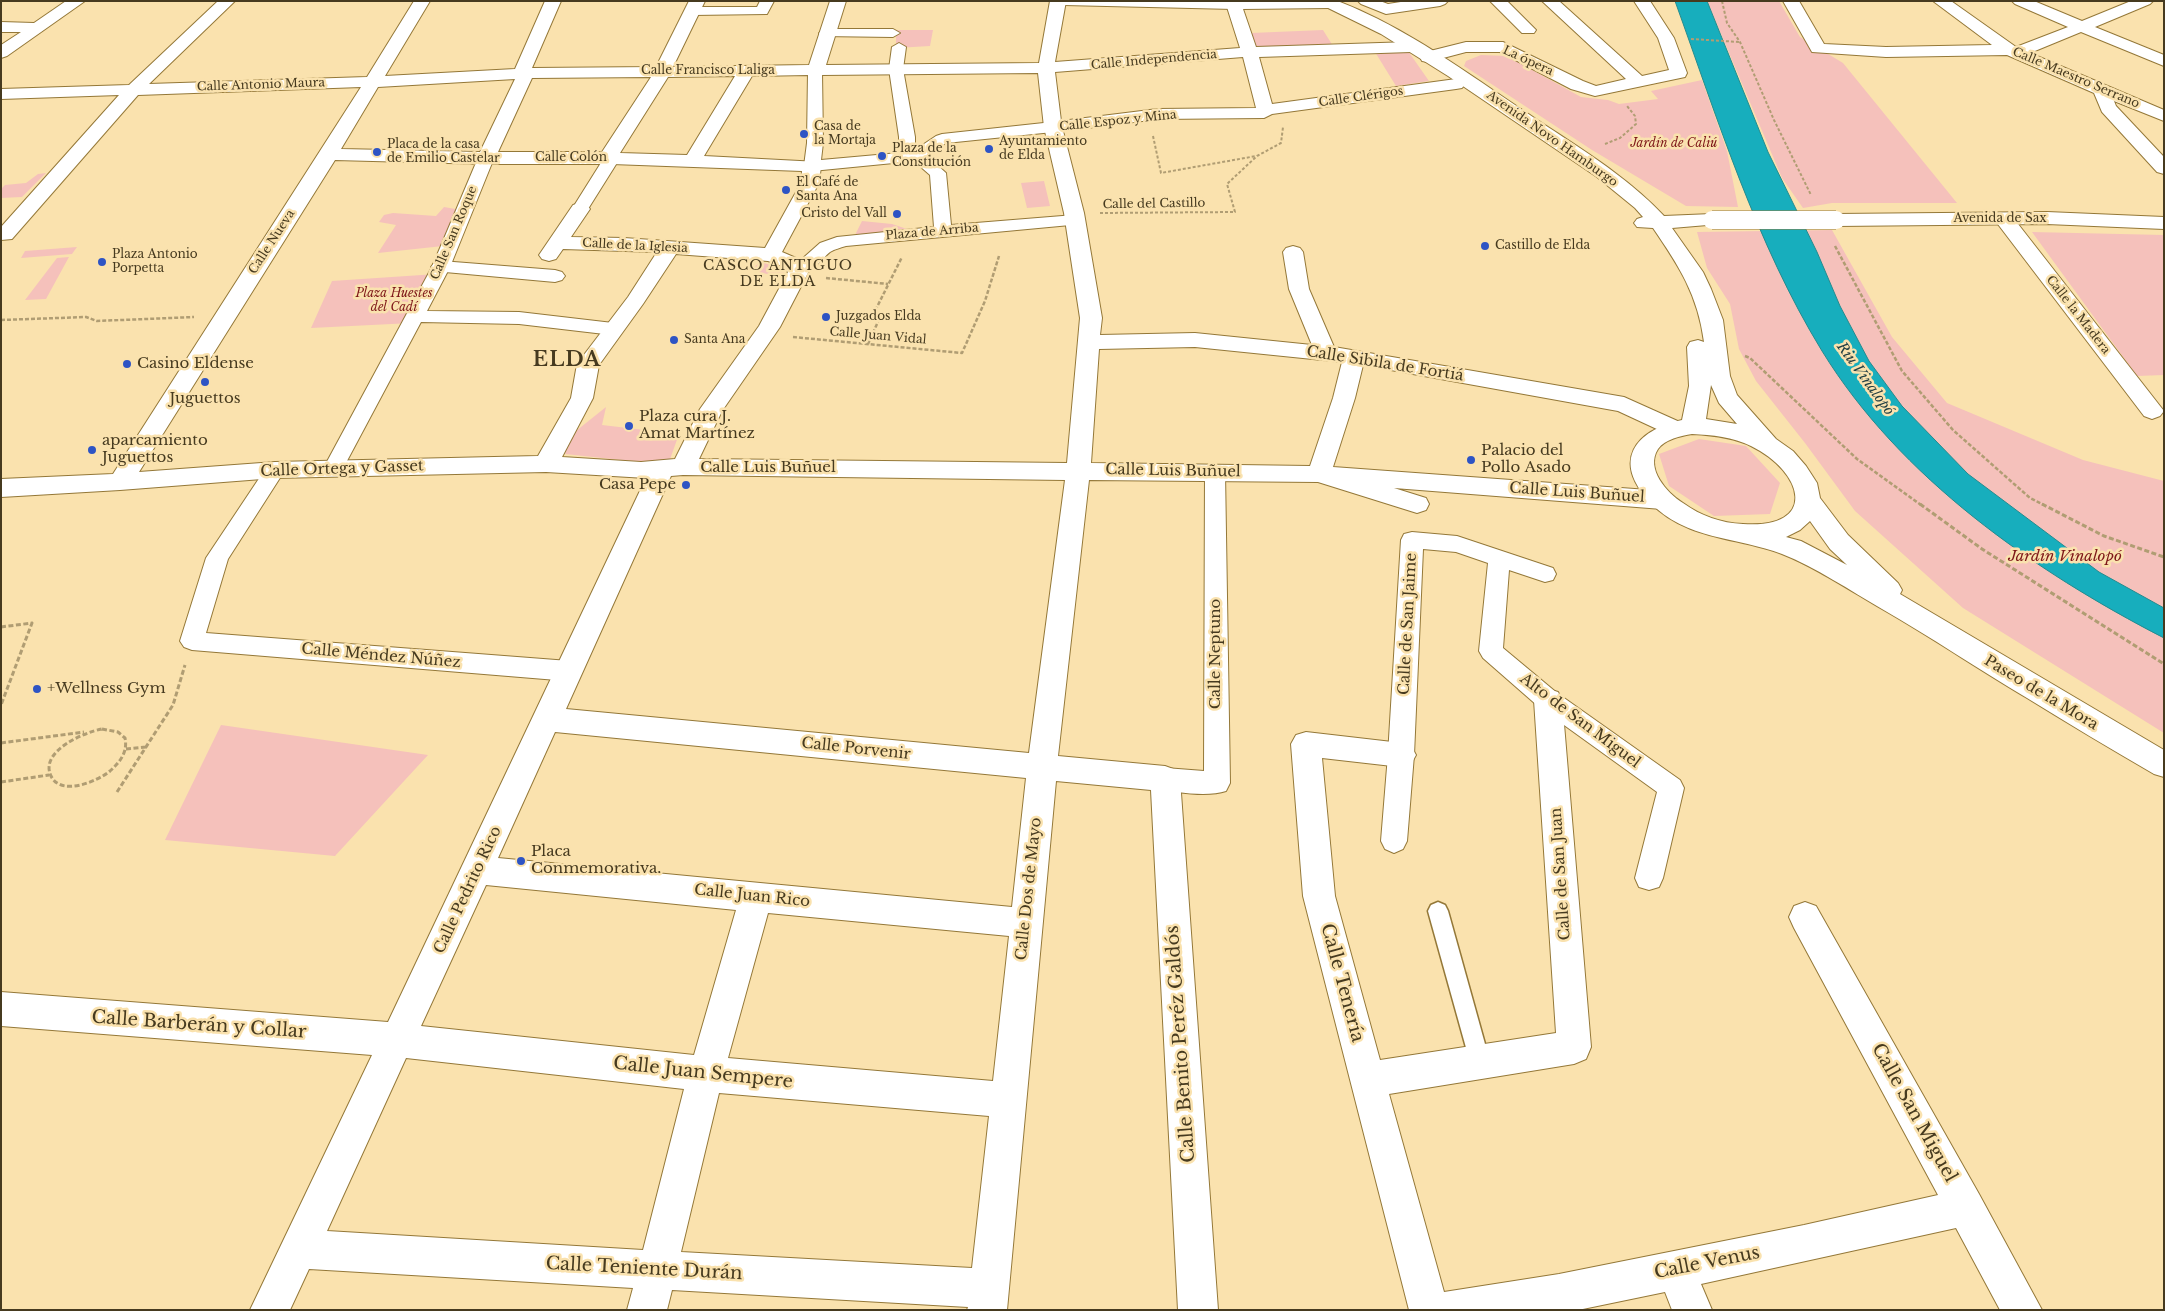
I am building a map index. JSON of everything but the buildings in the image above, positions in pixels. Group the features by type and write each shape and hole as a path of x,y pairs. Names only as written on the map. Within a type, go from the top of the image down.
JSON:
{"street":[{"path":"1,53 77,1"},
{"path":"5,235 134,89 228,1"},
{"name":"Calle Nueva","path":"120,482 329,154 422,1"},
{"name":"Calle San Roque","path":"334,469 441,268 553,1"},
{"path":"441,268 546,275 557,243 580,209 662,72 695,6 762,11 767,1"},
{"path":"771,255 810,182 815,143 815,72 826,33 838,1"},
{"name":"Calle Dos de Mayo","path":"988,1299 1042,768 1078,470 1091,318 1074,217 1053,127 1046,68 1058,1"},
{"path":"1064,1 1327,2"},
{"path":"1366,1 1386,9 1440,1"},
{"path":"1498,1 1528,30"},
{"path":"1550,1 1638,81 1679,73 1666,38 1642,1"},
{"path":"1792,1 1818,49 1886,52 2012,52 2145,3"},
{"name":"Calle Maestro Serrano","path":"1941,1 2012,52 2164,116"},
{"path":"2020,1 2164,60"},
{"name":"Avenida Novo Hamburgo","path":"1327,2 1387,30 1411,47 1454,72 1604,173 1642,204 1649,223 1692,306 1702,386 1699,404 1683,428"},
{"path":"1231,3 1250,52 1265,111"},
{"path":"1,27 38,28"},
{"path":"826,33 896,40 896,69 912,156"},
{"name":"Calle Independencia","path":"896,69 1046,68 1250,52 1411,47"},
{"name":"La ópera","path":"1428,57 1466,47 1503,47 1595,91 1638,81"},
{"name":"Avenida Novo Hamburgo","path":"1428,57 1456,84 1649,223 1693,272 1702,289 1712,320 1719,376 1726,398 1767,444"},
{"name":"Calle Francisco Laliga","path":"523,74 747,70 815,72 896,69"},
{"path":"693,160 747,70"},
{"name":"Calle Antonio Maura","path":"1,94 372,82 523,74"},
{"name":"Calle Clérigos","path":"1265,111 1456,84"},
{"path":"2102,90 2108,108 2164,168"},
{"name":"Calle Espoz y Mina","path":"912,156 942,138 1148,115 1265,111"},
{"name":"Calle Colón","path":"329,154 693,160 812,166"},
{"path":"812,166 912,156 938,173 943,232"},
{"name":"Plaza de Arriba","path":"799,271 826,247 843,241 1074,217"},
{"name":"Avenida de Sax","path":"1649,223 1712,220 1834,229 2004,219 2164,223"},
{"name":"Calle la Madera","path":"2004,219 2152,411"},
{"name":"Calle de la Iglesia","path":"557,243 624,244 771,255 789,262 799,271"},
{"path":"546,464 582,398 588,364 636,300 670,248"},
{"path":"1293,252 1299,289 1326,353"},
{"name":"Calle Pedrito Rico","path":"270,1310 569,671 672,468 768,327 799,271"},
{"path":"415,316 518,318 613,329"},
{"name":"Calle Sibila de Fortiá","path":"1089,342 1195,340 1354,356 1624,405 1683,428"},
{"path":"1354,356 1344,398 1319,474 1417,504"},
{"path":"1750,535 1773,532 1791,525 1803,514 1808,500 1806,485 1797,470 1784,456 1767,444 1742,433 1725,429 1683,428 1657,437 1646,449 1643,465 1648,482 1662,500 1680,514 1702,525 1726,532 1750,535 1792,548 1920,618"},
{"name":"Calle Ortega y Gasset","path":"1,488 120,482 275,470 546,464 641,470 672,468"},
{"name":"Calle Luis Buñuel","path":"672,468 1078,470 1319,474 1662,500"},
{"path":"192,641 217,558 275,470"},
{"name":"Calle Neptuno","path":"1165,779 1217,783 1215,472"},
{"path":"1808,500 1839,542 1920,618"},
{"name":"Calle de San Jaime","path":"1401,755 1412,540 1457,544 1545,574"},
{"name":"Alto de San Miguel","path":"1499,559 1491,651 1548,700 1671,788 1649,878"},
{"name":"Paseo de la Mora","path":"1920,618 2028,685 2164,765"},
{"name":"Calle Méndez Núñez","path":"192,641 569,671"},
{"name":"Calle de San Juan","path":"1480,1062 1574,1047 1548,700"},
{"name":"Calle Porvenir","path":"547,719 1165,779"},
{"name":"Calle Tenería","path":"1401,755 1306,744 1320,896 1429,1310"},
{"path":"1394,841 1401,755"},
{"name":"Calle Benito Peréz Galdós","path":"1165,779 1198,1310"},
{"name":"Calle Juan Rico","path":"477,870 1026,923"},
{"path":"647,1310 706,1074 756,897"},
{"name":"Calle San Miguel","path":"1805,917 2022,1310"},
{"name":"Calle Barberán y Collar","path":"1,1009 397,1040"},
{"name":"Calle Juan Sempere","path":"397,1040 706,1074 1008,1100"},
{"path":"1368,1080 1480,1062"},
{"name":"Calle Venus","path":"1447,1310 1559,1294 1804,1244 1966,1207"},
{"name":"Calle Teniente Durán","path":"299,1249 658,1270 988,1299"},
{"path":"1675,1269 1692,1310"}],"lane":[{"path":"1438,911 1480,1062"}],"path":[{"path":"1722,1 1727,23 1740,42 1774,120 1815,203"},
{"path":"1683,39 1740,42"},
{"path":"1599,147 1620,138 1636,124 1635,116 1625,104"},
{"path":"1148,115 1161,173 1257,156 1281,143 1284,127 1280,117 1265,111"},
{"name":"Calle del Castillo","path":"1074,217 1235,212 1227,184 1257,156"},
{"path":"1834,229 1902,371 1953,430 2030,498 2104,536 2164,557"},
{"path":"868,344 881,315 874,312 905,252"},
{"name":"Calle Juan Vidal","path":"793,337 962,353 985,301 999,256"},
{"path":"826,278 888,284"},
{"path":"1,320 86,317 97,321 225,316"},
{"path":"1715,349 1750,358 1864,464 1982,549 2164,664"},
{"path":"1,627 32,623 1,705"},
{"path":"117,792 173,705 192,641"},
{"path":"1,743 90,731 108,729 122,733 126,740 126,749 122,759 113,769 87,784 73,787 61,786 53,782 49,775 50,765 59,750 76,737 90,731"},
{"path":"126,749 146,747"},
{"path":"1,782 49,775"}],"green space":[{"path":"1707,1 1779,1 1800,37 1843,63 1957,203 1832,203 1803,208 1782,178"},
{"path":"896,30 933,30 930,46 896,48"},
{"path":"1323,30 1333,46 1256,48 1251,33"},
{"path":"1408,51 1429,81 1396,86 1375,52"},
{"name":"Jardín de Caliú","path":"1481,55 1507,56 1581,97 1608,100 1619,104 1658,99 1651,91 1702,80 1727,151 1738,207 1686,206 1592,150 1464,66 1466,61"},
{"path":"46,173 22,197 1,198 1,189 5,185 26,183 38,174"},
{"path":"1044,181 1050,206 1027,208 1021,183"},
{"path":"444,207 461,210 443,246 378,253 396,225 379,222 384,215 393,213 436,216"},
{"path":"862,221 892,224 910,230 855,235"},
{"name":"Jardín Vinalopó","path":"1832,230 1892,337 1947,403 2083,460 2164,481 2164,733 1963,608 1855,511 1756,381 1739,349 1730,304 1707,268 1697,232"},
{"path":"2032,232 2164,235 2164,375 2137,376"},
{"path":"77,247 72,254 21,258 25,251"},
{"path":"69,257 46,299 25,300 57,258"},
{"path":"760,262 785,269 783,278 751,270"},
{"name":"Plaza Huestes del Cadí","path":"437,274 412,323 311,328 332,281"},
{"path":"606,407 602,425 679,434 668,465 565,454 571,435"},
{"path":"1699,439 1746,446 1780,483 1770,514 1714,516 1669,486 1659,454"},
{"path":"221,725 428,755 335,856 165,840"}],"water":[{"name":"Riu Vinalopó","path":"1675,1 1707,1 1768,152 1817,252 1840,306 1869,361 1902,406 1968,474 2099,572 2164,608 2164,638 2115,612 2067,583 2019,551 1974,517 1930,480 1890,440 1854,397 1822,351 1798,310 1777,267 1723,136"}],"place":[{"name":"Casa de la Mortaja","path":"804,134"},
{"name":"Ayuntamiento de Elda","path":"989,149"},
{"name":"Placa de la casa de Emilio Castelar","path":"377,152"},
{"name":"Plaza de la Constitución","path":"882,156"},
{"name":"El Café de Santa Ana","path":"786,190"},
{"name":"Cristo del Vall","path":"897,214"},
{"name":"Castillo de Elda","path":"1485,246"},
{"name":"Plaza Antonio Porpetta","path":"102,262"},
{"name":"Juzgados Elda","path":"826,317"},
{"name":"Santa Ana","path":"674,340"},
{"name":"Casino Eldense","path":"127,364"},
{"name":"Juguettos","path":"205,382"},
{"name":"Plaza cura J. Amat Martínez","path":"629,426"},
{"name":"aparcamiento Juguettos","path":"92,450"},
{"name":"Palacio del Pollo Asado","path":"1471,460"},
{"name":"Casa Pepe","path":"686,485"},
{"name":"+Wellness Gym","path":"37,689"},
{"name":"Placa Conmemorativa.","path":"521,861"}],"district":[{"name":"CASCO ANTIGUO DE ELDA","path":"778,274"},
{"name":"ELDA","path":"567,360"}]}
